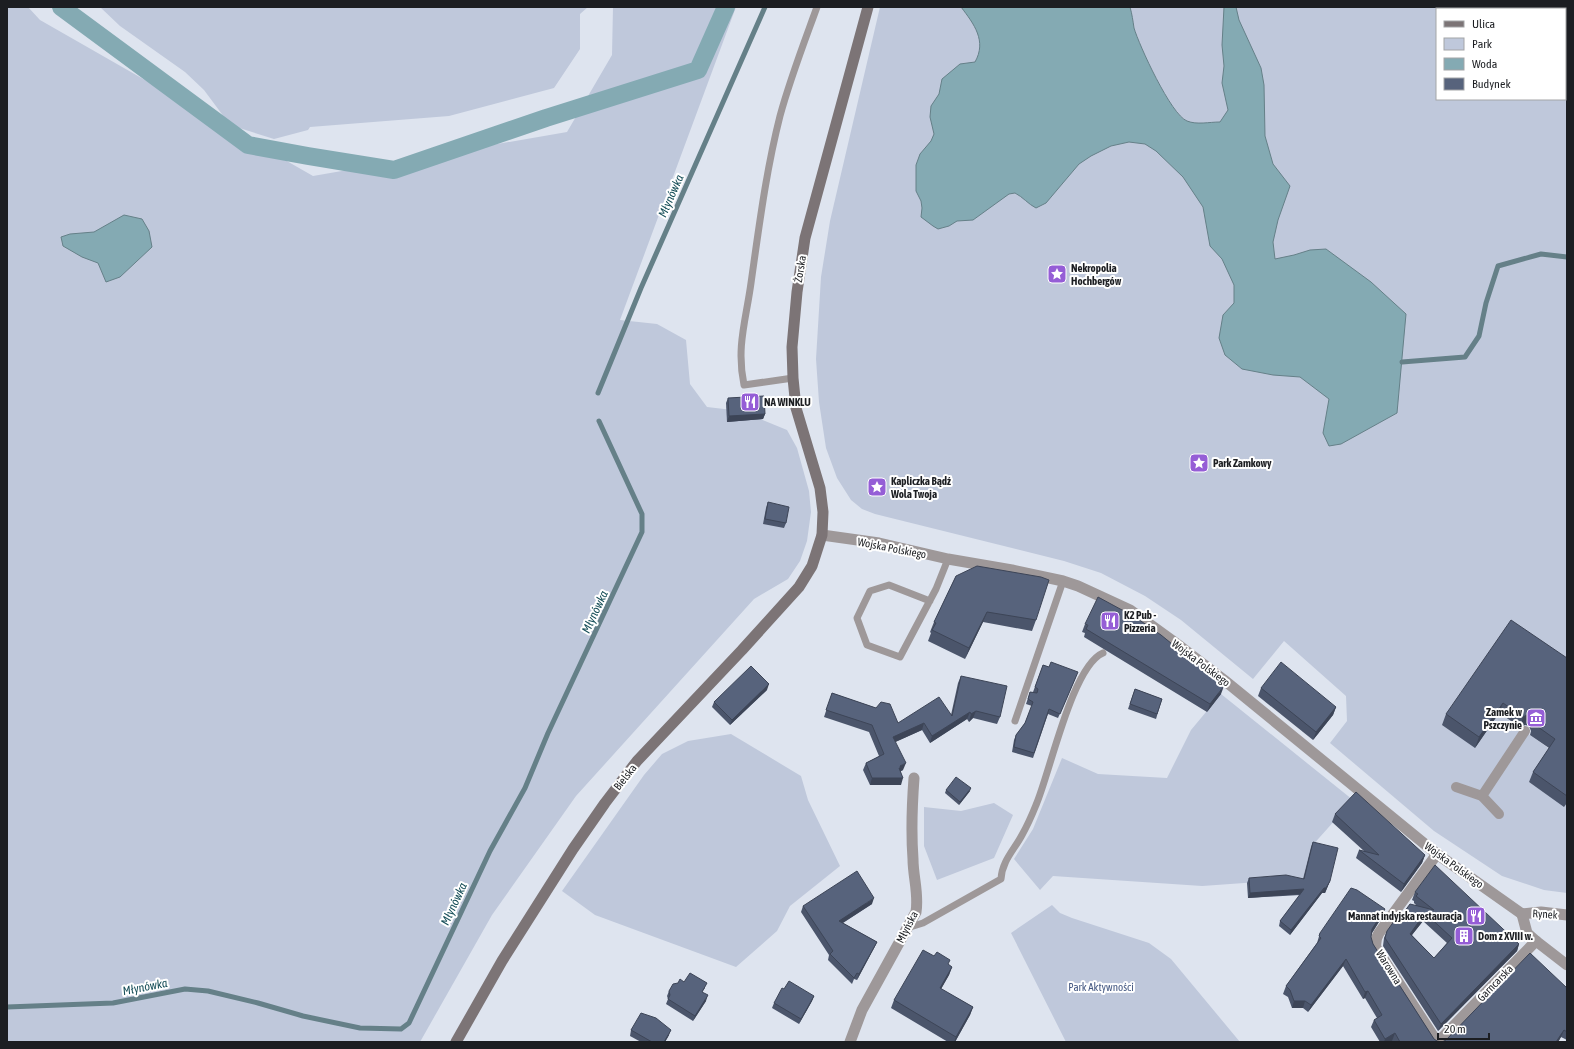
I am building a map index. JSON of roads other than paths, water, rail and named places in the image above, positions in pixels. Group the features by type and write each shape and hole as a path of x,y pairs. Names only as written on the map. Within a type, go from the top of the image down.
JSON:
{"main road":[{"name":"Żorska","path":"822,535 823,512 820,488 796,408 793,378 792,340 805,238 868,7"},
{"name":"Bielska","path":"456,1042 502,962 573,849 604,803 637,761 747,645 799,586 812,566 822,535"}],"street":[{"name":"Wojska Polskiego","path":"822,535 879,543 948,559 1012,570 1063,582 1078,586 1130,610 1181,647 1313,751 1437,854 1522,914"},
{"path":"1482,796 1525,731"},
{"name":"Młyńska","path":"850,1042 862,1010 916,912 918,902 913,860 912,801 914,778"},
{"path":"1456,787 1482,796 1499,814"},
{"name":"Warowna","path":"1437,854 1379,933 1375,944 1376,948 1438,1042"},
{"name":"Rynek","path":"1567,915 1541,912 1522,914 1527,933 1567,965"},
{"name":"Garncarska","path":"1438,1042 1536,941"}],"lane":[{"path":"793,378 744,385 741,368 742,330 751,288 763,200 780,115 817,7"},
{"path":"930,600 889,585 870,591 857,618 867,645 900,657 930,600 948,559"},
{"path":"1015,721 1063,582"},
{"path":"907,928 923,923 1001,879 1002,868 1006,858 1022,836 1037,804 1065,717 1075,692 1086,668 1097,656 1103,653"}],"water":[{"path":"961,7 1130,7 1137,37 1156,79 1180,116 1187,121 1199,123 1220,122 1228,110 1222,83 1224,66 1222,45 1224,7 1236,7 1239,20 1261,68 1264,85 1265,136 1273,164 1290,186 1278,220 1273,242 1275,259 1310,250 1326,249 1371,282 1406,314 1397,413 1341,444 1329,446 1323,433 1329,399 1300,377 1273,375 1242,369 1225,355 1219,338 1223,315 1234,303 1234,285 1222,259 1210,246 1203,207 1183,177 1156,151 1145,144 1129,142 1111,146 1091,156 1079,164 1046,203 1036,208 1015,193 1009,194 973,220 957,221 949,226 938,229 921,217 921,201 916,191 916,165 920,154 931,141 934,134 930,117 931,106 939,94 942,79 960,64 975,62 980,47 974,26"},
{"path":"124,215 142,219 149,231 152,247 120,277 106,282 98,263 82,257 63,246 61,237 70,234 94,232"}],"waterway":[{"path":"61,7 248,145 394,170 546,118 698,70 726,7"},
{"name":"Młynówka","path":"598,393 641,288 765,7"},
{"path":"1402,362 1465,357 1479,336 1486,303 1498,266 1541,254 1567,257"},
{"name":"Młynówka","path":"7,1007 113,1003 185,989 208,991 303,1016 360,1028 401,1029 409,1023 490,851 525,788 548,733 642,532 642,514 599,421"}],"place":[{"name":"Nekropolia Hochbergów","path":"1057,274"},
{"name":"NA WINKLU","path":"750,402"},
{"name":"Park Zamkowy","path":"1199,463"},
{"name":"Kapliczka Bądź Wola Twoja","path":"877,487"},
{"name":"K2 Pub - Pizzeria","path":"1110,621"},
{"name":"Zamek w Pszczynie","path":"1536,718"},
{"name":"Mannat indyjska restauracja","path":"1476,916"},
{"name":"Dom z XVIII w.","path":"1464,936"}],"park label":[{"name":"Park Aktywności","path":"1101,987"}]}
